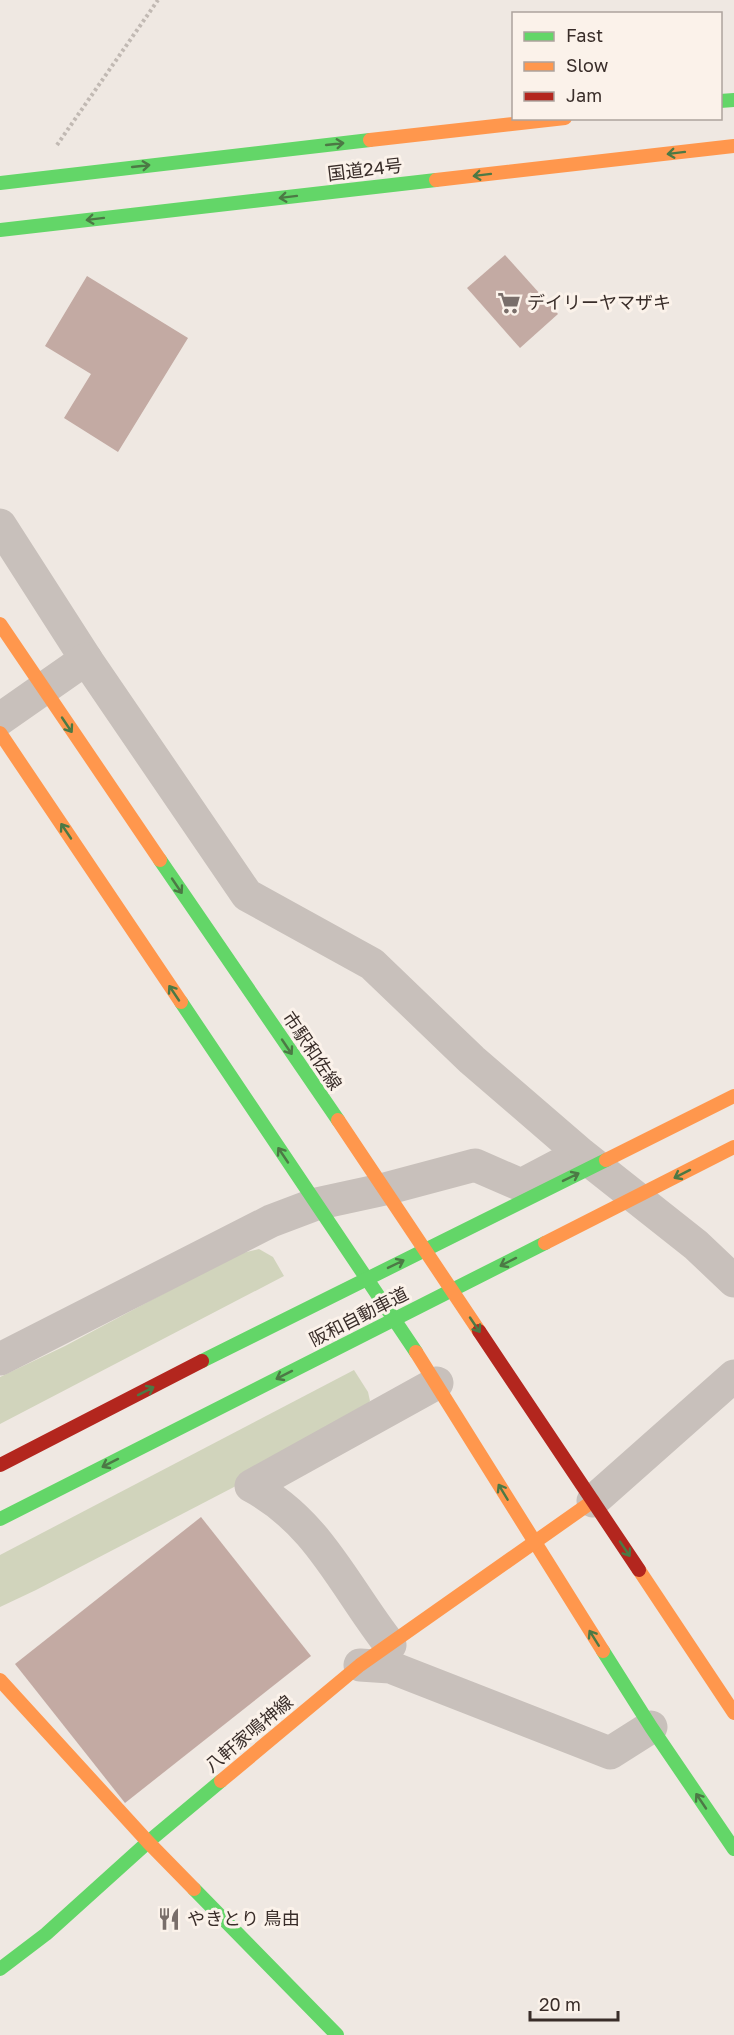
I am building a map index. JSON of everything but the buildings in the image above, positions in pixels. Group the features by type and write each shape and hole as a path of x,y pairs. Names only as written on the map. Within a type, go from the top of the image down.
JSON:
{"main road":[{"name":"国道24号","path":"0,183 547,120"},
{"name":"国道24号","path":"0,230 734,146"},
{"name":"市駅和佐線","path":"0,624 385,1190 592,1501"},
{"path":"0,733 437,1383 533,1542 651,1727 734,1849"},
{"name":"阪和自動車道","path":"0,1465 306,1308 734,1096"},
{"name":"阪和自動車道","path":"0,1519 734,1147"},
{"path":"592,1501 734,1713"},
{"name":"八軒家鳴神線","path":"0,1969 46,1934 148,1842 360,1665 592,1501"},
{"path":"0,1680 148,1842 337,2035"}],"street":[{"path":"0,525 86,659 246,895 372,964 472,1060 581,1154 665,1218 734,1281"},
{"path":"0,719 86,659"},
{"path":"0,1359 271,1221 316,1204 385,1190 475,1165 521,1185 581,1154"},
{"path":"592,1501 734,1376"},
{"path":"390,1645 368,1618 312,1534 271,1497 251,1486 437,1383"},
{"path":"360,1665 390,1667 610,1753 651,1727"}],"path":[{"path":"46,177 57,145 158,0"}],"green space":[{"path":"259,1249 273,1257 284,1276 0,1424 0,1377 65,1346 238,1254"},
{"path":"354,1370 368,1392 370,1401 350,1424 234,1487 0,1607 0,1555"}],"traffic: fast":[{"path":"722,101 734,100"},
{"path":"0,183 370,140"},
{"path":"0,230 436,180"},
{"path":"160,860 338,1120"},
{"path":"181,1002 416,1352"},
{"path":"202,1361 606,1160"},
{"path":"0,1519 545,1243"},
{"path":"603,1651 651,1727 734,1849"},
{"path":"0,1969 46,1934 148,1842 221,1781"},
{"path":"194,1889 337,2035"}],"traffic: slow":[{"path":"370,140 547,120"},
{"path":"436,180 734,146"},
{"path":"0,624 160,860"},
{"path":"0,733 181,1002"},
{"path":"606,1160 734,1096"},
{"path":"338,1120 479,1331"},
{"path":"545,1243 734,1147"},
{"path":"416,1352 603,1651"},
{"path":"221,1781 360,1665 593,1501"},
{"path":"639,1570 734,1713"},
{"path":"0,1680 194,1889"}],"traffic: jam":[{"path":"479,1331 639,1570"},
{"path":"0,1465 202,1361"}],"place":[{"name":"デイリーヤマザキ","path":"509,303"},
{"name":"やきとり 鳥由","path":"169,1919"}]}
